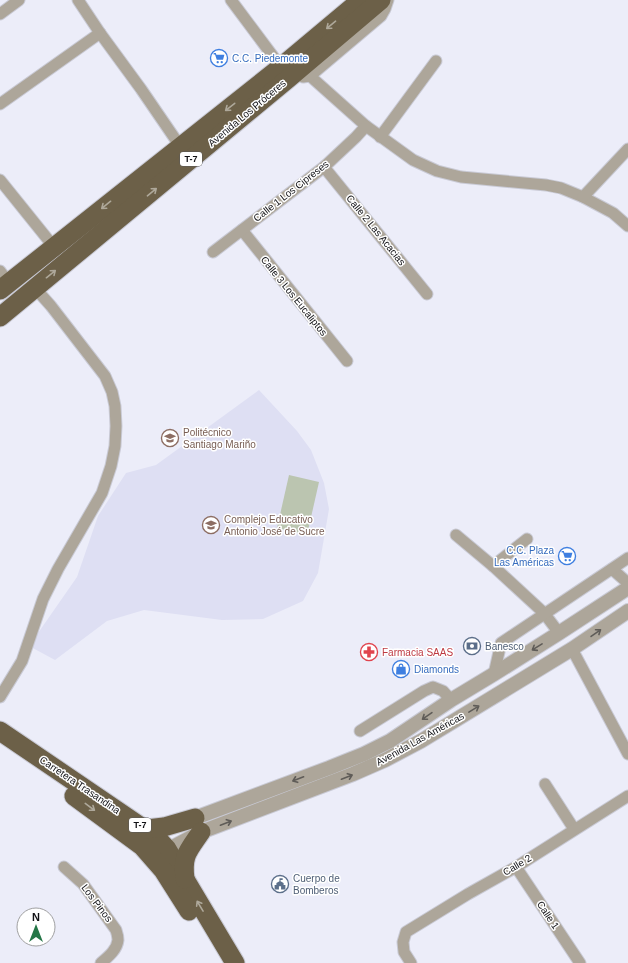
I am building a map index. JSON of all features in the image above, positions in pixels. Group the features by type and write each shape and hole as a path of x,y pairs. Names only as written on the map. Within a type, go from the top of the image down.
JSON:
{"highway":[{"name":"Avenida Los Próceres","path":"0,317 285,72 361,0"},
{"name":"Avenida Los Próceres","path":"3,281 54,247 180,146 285,72 381,0"},
{"name":"Carretera Trasandina","path":"0,731 153,844 185,879 235,963"},
{"name":"Carretera Trasandina","path":"0,745 86,804 153,844 171,882 221,963"},
{"path":"153,844 164,827 198,825 184,859 185,879"}],"street":[{"path":"0,14 19,0"},
{"path":"78,0 180,146"},
{"path":"231,0 285,72 310,76 366,126 413,160 437,171 461,177 546,185 561,188 584,197 613,213 628,226"},
{"path":"310,76 381,16 388,0"},
{"path":"0,104 100,33"},
{"path":"380,137 436,61"},
{"name":"Calle 1 Los Cipreses","path":"213,252 324,167 366,126"},
{"path":"584,197 628,149"},
{"name":"Calle 2 Las Acacias","path":"324,167 427,294"},
{"path":"0,180 54,247"},
{"name":"Calle 3 Los Eucaliptos","path":"242,230 347,361"},
{"path":"0,697 22,661 43,599 58,569 102,494 111,466 115,446 115,406 112,392 105,376 60,317 35,288"},
{"path":"456,535 544,613 559,633"},
{"path":"492,566 527,539"},
{"path":"494,674 501,642 628,558"},
{"path":"612,569 628,584"},
{"name":"Avenida Las Américas","path":"153,844 364,754 390,741 451,700 628,588"},
{"name":"Avenida Las Américas","path":"198,825 353,774 385,760 420,741 572,649 628,611"},
{"path":"572,649 628,754"},
{"path":"360,731 424,691 433,687 443,691 451,700"},
{"path":"545,784 574,830"},
{"name":"Calle 2","path":"412,963 404,952 402,942 406,932 516,867 628,796"},
{"name":"Los Pinos","path":"64,867 83,884 116,930 118,939 116,947 107,958 100,963"},
{"name":"Calle 1","path":"516,867 580,963"}],"shaded area":[{"name":"Complejo Educativo Antonio José de Sucre","path":"259,390 297,431 311,450 324,483 329,509 318,573 303,601 263,619 222,620 144,610 107,621 55,660 29,646 77,577 98,516 126,473 156,465"}],"green space":[{"path":"289,475 319,482 307,535 277,528"}],"place":[{"name":"C.C. Piedemonte","path":"219,58"},
{"name":"Politécnico Santiago Mariño","path":"170,438"},
{"name":"Complejo Educativo Antonio José de Sucre","path":"211,525"},
{"name":"C.C. Plaza Las Américas","path":"567,556"},
{"name":"Banesco","path":"472,646"},
{"name":"Farmacia SAAS","path":"369,652"},
{"name":"Diamonds","path":"401,669"},
{"name":"Cuerpo de Bomberos","path":"280,884"}]}
